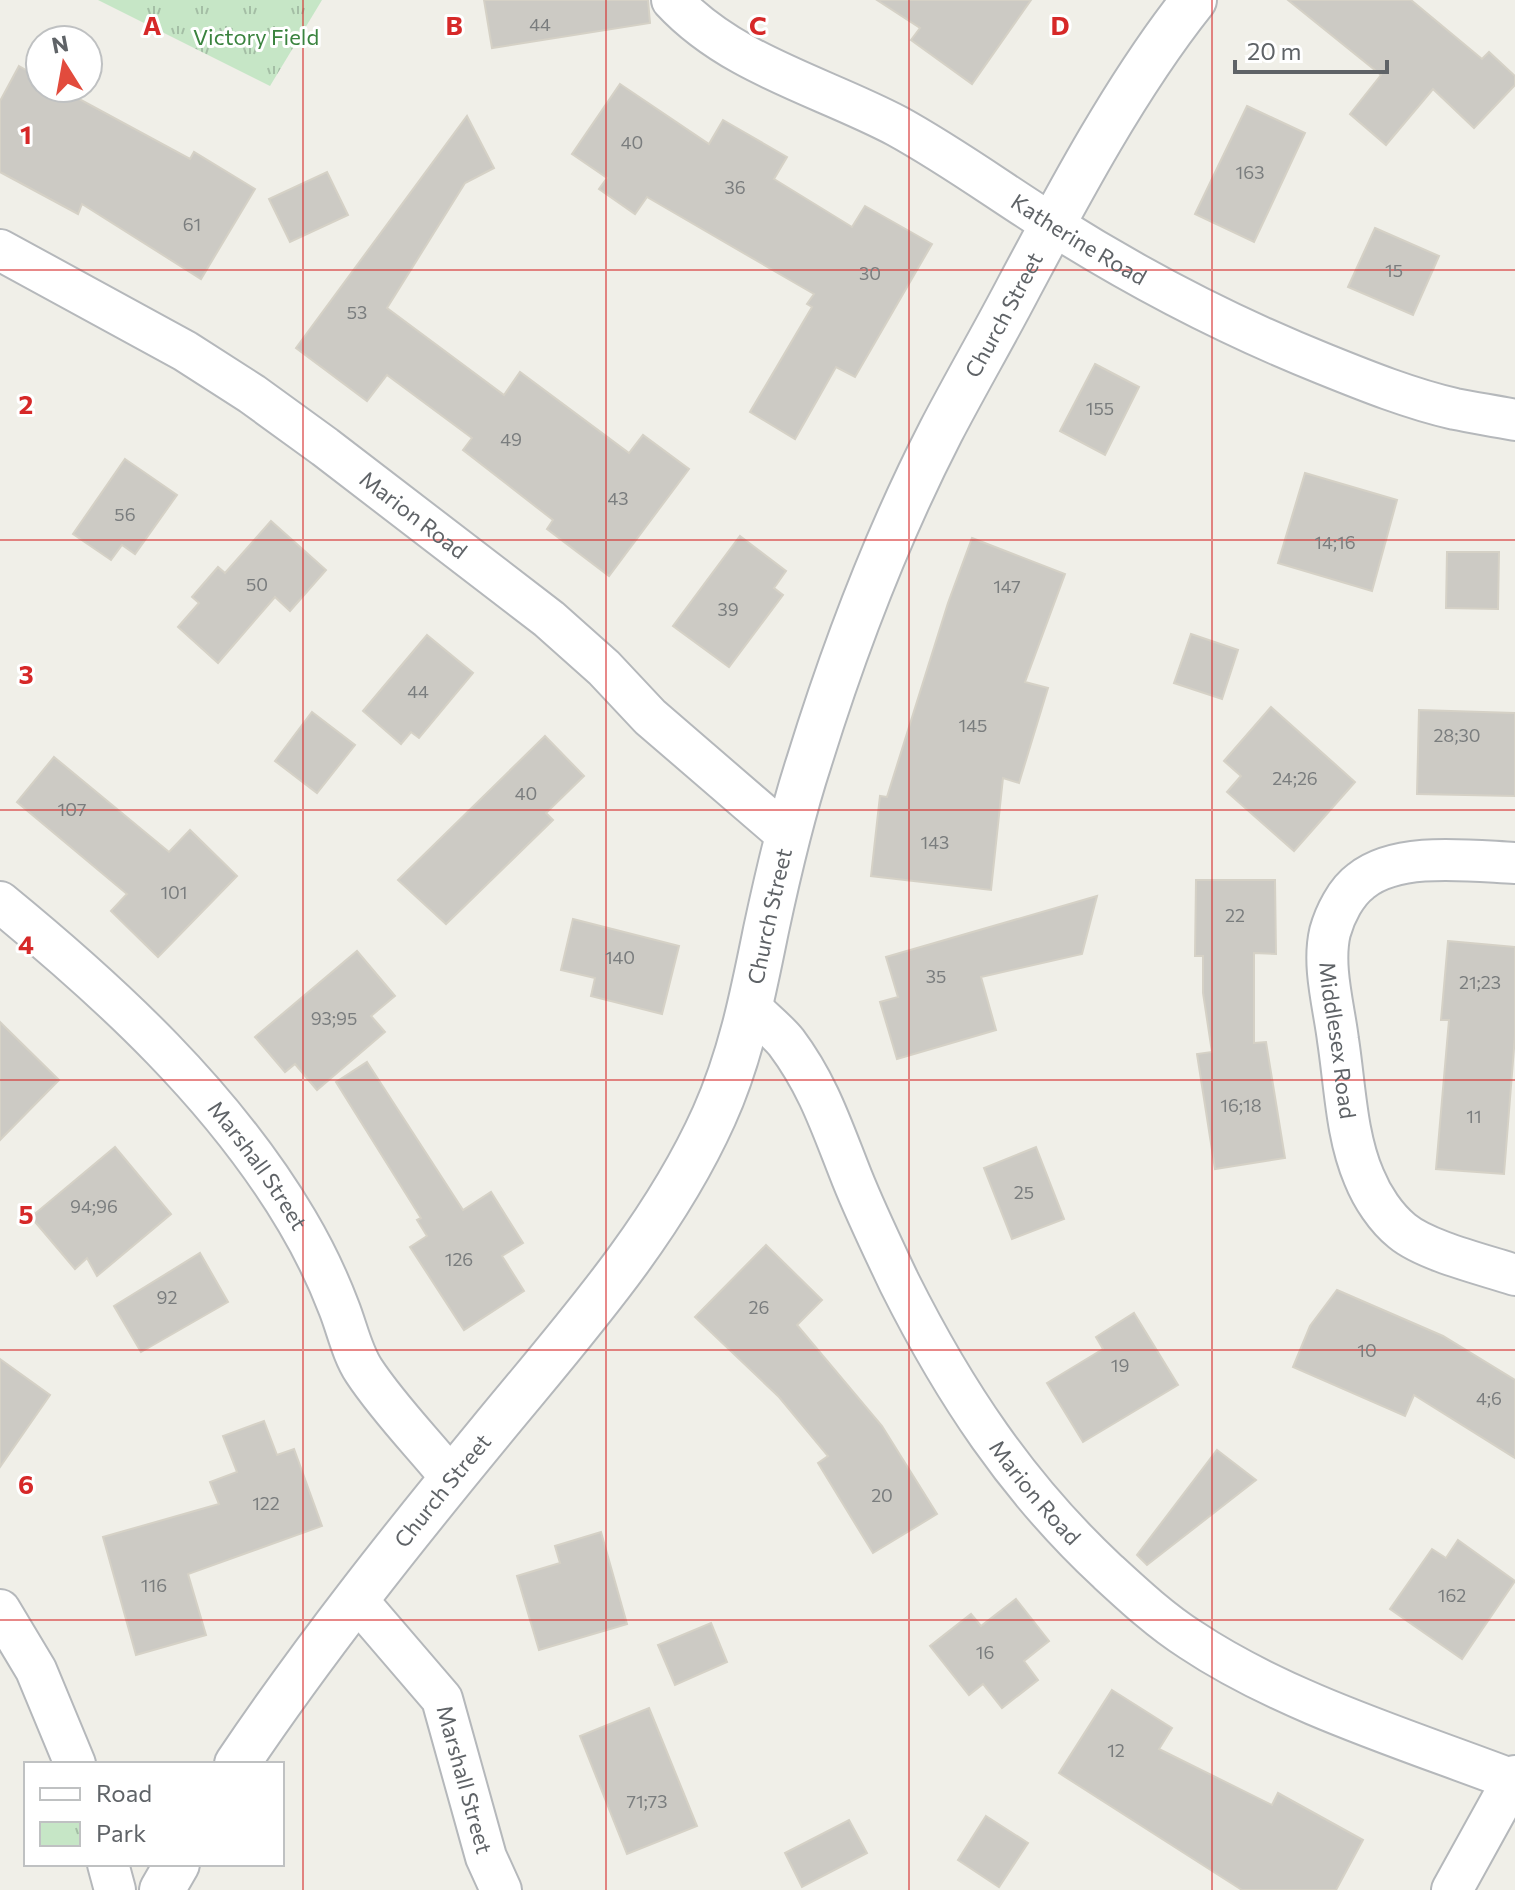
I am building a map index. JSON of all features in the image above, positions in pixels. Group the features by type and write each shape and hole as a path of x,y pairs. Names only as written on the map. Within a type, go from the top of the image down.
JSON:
{"street":[{"name":"Katherine Road","path":"672,0 693,22 727,47 897,126 1052,224 1201,309 1277,345 1363,380 1454,409 1515,420"},
{"name":"Church Street","path":"238,1762 306,1664 600,1298 646,1234 714,1116 732,1073 751,1008 788,836 831,693 897,524 941,432 1052,224 1136,83 1194,0"},
{"name":"Marion Road","path":"0,250 185,351 252,394 325,447 549,619 604,668 650,717 788,836"},
{"name":"Middlesex Road","path":"1515,863 1428,859 1391,867 1362,880 1342,904 1330,934 1328,968 1353,1143 1364,1178 1381,1208 1403,1233 1515,1275"},
{"name":"Marshall Street","path":"0,902 73,962 140,1028 203,1093 255,1156 298,1222 334,1294 362,1369 452,1479"},
{"name":"Marion Road","path":"751,1008 785,1040 821,1098 852,1179 899,1282 978,1422 1021,1480 1075,1541 1131,1594 1191,1641 1264,1681 1338,1714 1514,1778"},
{"name":"Marshall Street","path":"357,1600 442,1699 486,1857 501,1890"},
{"path":"0,1610 36,1670 74,1762"},
{"path":"1452,1890 1514,1778"},
{"path":"109,1866 115,1890"},
{"path":"162,1890 176,1866"}],"green space":[{"name":"Victory Field","path":"98,0 322,0 270,86"}],"building":[{"path":"484,0 648,0 650,23 492,48"},
{"path":"877,0 1031,0 972,84 911,40 920,28"},
{"path":"1288,0 1411,0 1482,59 1489,52 1515,76 1515,85 1474,128 1433,89 1386,145 1350,114 1381,75"},
{"path":"19,66 24,69 24,104 89,104 190,159 194,152 255,189 201,279 82,204 78,214 0,172 0,101"},
{"path":"620,84 709,144 723,120 787,157 774,179 852,227 865,206 932,244 855,377 836,367 795,439 750,412 812,307 807,304 814,294 647,197 635,214 599,189 607,178 572,154"},
{"path":"1247,106 1305,133 1254,242 1195,214"},
{"path":"467,116 494,168 465,183 387,308 504,395 520,372 629,453 643,435 689,469 609,576 547,529 553,520 463,450 472,438 387,375 367,401 296,348"},
{"path":"327,172 348,215 290,242 269,199"},
{"path":"1375,228 1439,256 1413,315 1348,287"},
{"path":"1095,364 1139,387 1105,455 1060,431"},
{"path":"125,459 177,495 135,554 122,545 111,560 73,534"},
{"path":"1305,473 1397,500 1372,591 1278,563"},
{"path":"271,521 326,570 290,611 275,597 218,663 178,627 199,603 192,597 218,567 225,573"},
{"path":"740,536 786,571 774,588 783,595 729,667 673,626"},
{"path":"972,538 1065,574 1025,682 1048,688 1019,783 1003,778 991,890 871,876 880,796 887,797 948,603"},
{"path":"1447,552 1499,552 1498,609 1446,608"},
{"path":"1191,634 1238,650 1222,699 1174,683"},
{"path":"427,635 473,673 419,738 411,732 401,744 363,711"},
{"path":"1271,707 1355,782 1294,851 1227,792 1241,776 1224,761"},
{"path":"1419,710 1515,713 1515,796 1417,794"},
{"path":"312,712 355,745 317,793 275,761"},
{"path":"545,736 584,776 546,813 553,820 446,924 398,880"},
{"path":"54,757 169,852 190,830 237,876 158,957 111,911 127,894 17,802"},
{"path":"1196,880 1275,880 1276,954 1254,953 1254,1043 1266,1042 1285,1158 1215,1169 1197,1054 1212,1052 1203,993 1203,956 1195,956"},
{"path":"1097,896 1082,954 981,977 996,1030 897,1059 880,1002 898,997 886,957"},
{"path":"573,919 679,946 662,1014 591,996 595,978 561,970"},
{"path":"1448,941 1515,947 1515,1036 1504,1174 1436,1169 1449,1020 1441,1020"},
{"path":"357,951 395,996 371,1016 385,1032 317,1090 295,1064 285,1072 255,1037"},
{"path":"0,1022 59,1080 0,1140"},
{"path":"367,1062 463,1210 491,1192 523,1243 502,1256 524,1291 464,1330 410,1247 427,1236 417,1220 421,1218 336,1082"},
{"path":"115,1147 171,1214 97,1276 87,1258 75,1269 31,1217"},
{"path":"1036,1147 1064,1219 1012,1239 984,1168"},
{"path":"766,1245 822,1300 797,1325 882,1426 937,1514 873,1553 818,1463 828,1456 779,1397 695,1317"},
{"path":"200,1253 228,1302 141,1352 114,1306"},
{"path":"1337,1290 1443,1336 1515,1380 1515,1458 1414,1395 1405,1416 1293,1367 1310,1326"},
{"path":"1134,1313 1178,1385 1083,1442 1047,1383 1103,1349 1096,1337"},
{"path":"0,1359 50,1395 0,1467"},
{"path":"264,1421 277,1455 294,1449 322,1526 188,1574 206,1635 136,1655 103,1537 219,1504 210,1482 237,1472 223,1436"},
{"path":"1217,1450 1256,1480 1147,1565 1137,1555"},
{"path":"601,1532 627,1624 539,1650 517,1576 560,1563 555,1546"},
{"path":"1458,1540 1515,1581 1462,1659 1390,1609 1432,1549 1446,1558"},
{"path":"1016,1599 1049,1641 1024,1661 1038,1680 1002,1708 983,1684 969,1695 930,1646 971,1614 981,1626"},
{"path":"711,1623 727,1662 675,1685 658,1645"},
{"path":"1112,1690 1172,1728 1159,1749 1272,1805 1278,1793 1363,1840 1336,1890 1242,1890 1059,1773"},
{"path":"649,1708 697,1826 627,1854 580,1736"},
{"path":"986,1816 1028,1843 999,1887 958,1860"},
{"path":"849,1820 867,1853 802,1887 785,1853"}]}
